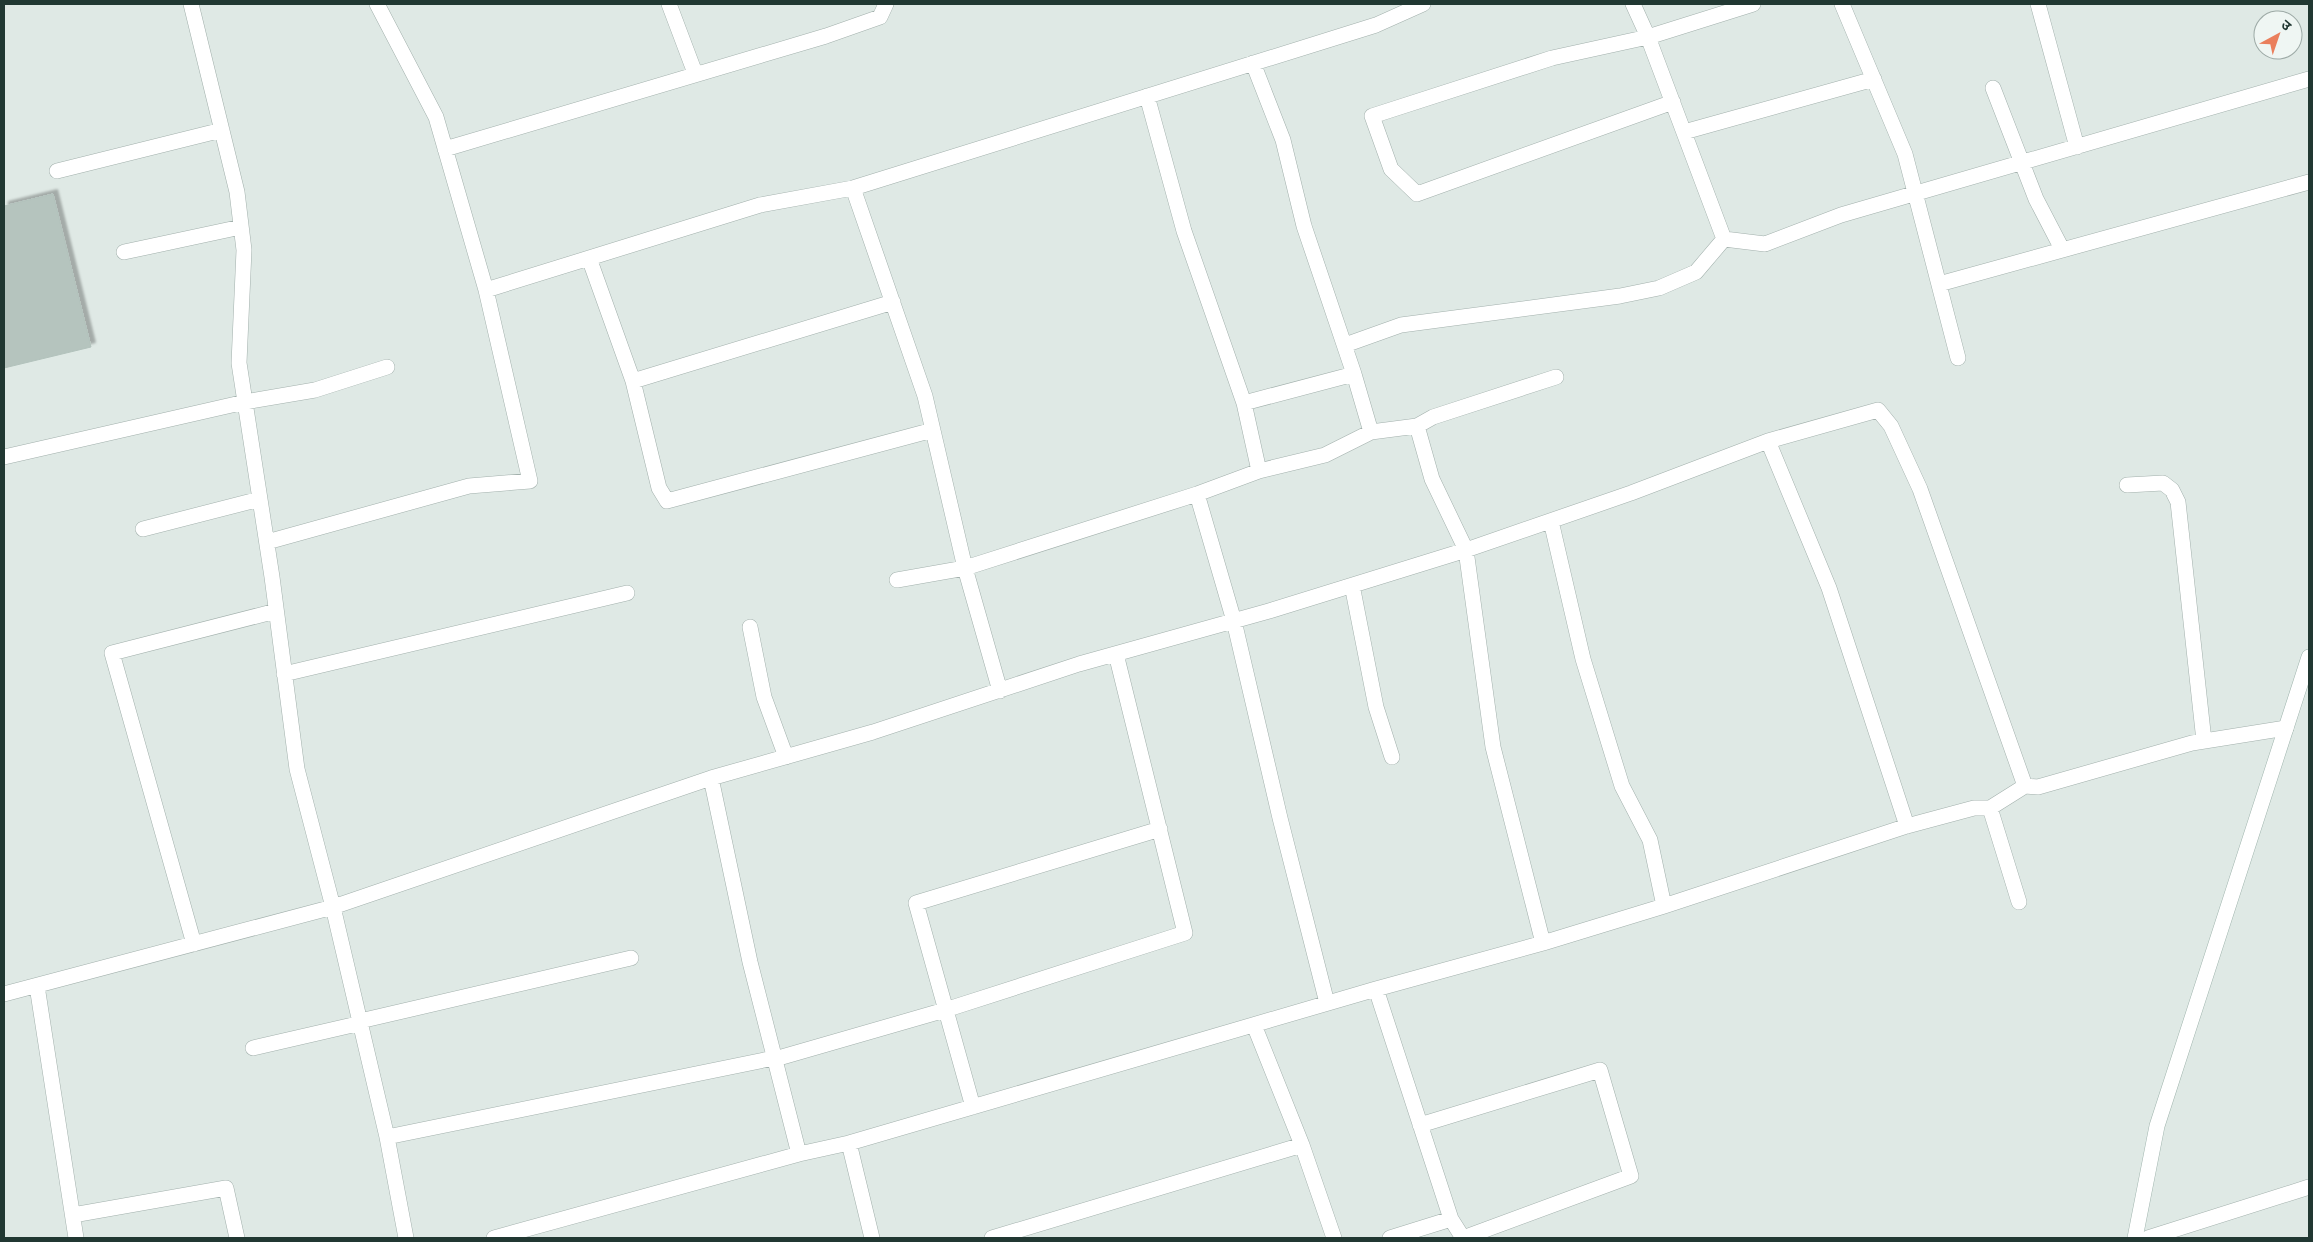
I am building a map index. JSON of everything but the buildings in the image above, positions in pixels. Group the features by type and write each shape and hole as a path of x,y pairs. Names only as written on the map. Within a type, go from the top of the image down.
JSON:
{"street":[{"path":"191,4 237,192 244,250 239,363 267,542 297,769 333,907 387,1137 406,1238"},
{"path":"267,542 469,486 530,481 486,290 436,116 377,4"},
{"path":"670,4 695,73"},
{"path":"445,149 663,85 695,73 826,36 880,17 886,4"},
{"path":"486,290 760,205 853,188 1376,25 1423,4"},
{"path":"1633,4 1648,37 1724,239"},
{"path":"1672,102 1417,194 1391,169 1372,116 1552,58 1648,37 1753,4"},
{"path":"1842,4 1906,154 1958,358"},
{"path":"2038,4 2077,147"},
{"path":"1254,63 1252,64 1282,140 1304,226 1345,345 1371,432"},
{"path":"1684,132 1874,79"},
{"path":"1724,239 1765,244 1841,215 2309,79"},
{"path":"1993,88 2036,200 2062,249"},
{"path":"1147,96 1184,231 1244,403 1259,471"},
{"path":"57,171 222,130"},
{"path":"1939,284 2309,182"},
{"path":"853,188 925,396 965,568 1000,690"},
{"path":"124,252 241,227"},
{"path":"1345,345 1401,325 1620,296 1659,288 1696,272 1724,239"},
{"path":"589,258 633,380 659,488 667,501 933,430"},
{"path":"633,380 893,302"},
{"path":"4,456 245,402 315,390 387,367"},
{"path":"1244,403 1354,374"},
{"path":"897,580 965,568 1197,494 1259,471 1325,455 1371,432 1417,426 1433,417 1556,377"},
{"path":"4,994 333,907 711,778 873,732 1116,654 1234,621 1466,550 1631,493 1768,441 1878,410 1892,426 1920,489 2025,786"},
{"path":"1417,426 1432,479 1466,550 1494,746 1543,943"},
{"path":"1768,441 1828,588 1907,826"},
{"path":"2127,485 2163,483 2172,490 2178,502 2204,741"},
{"path":"1197,494 1234,621 1280,818 1327,1003"},
{"path":"143,528 260,499"},
{"path":"1551,521 1583,659 1622,786 1650,840 1664,906"},
{"path":"1352,585 1376,707 1392,757"},
{"path":"284,674 627,593"},
{"path":"194,944 112,653 276,611"},
{"path":"750,627 764,698 786,757"},
{"path":"387,1137 775,1059 945,1010 1185,934 1116,654"},
{"path":"2135,1238 2157,1126 2309,657"},
{"path":"494,1238 799,1154 849,1143 1254,1024 1543,943 1664,906 1907,826 1974,808 1990,808 2025,786 2038,787 2204,741 2286,728"},
{"path":"711,778 750,962 799,1154"},
{"path":"1990,808 2019,902"},
{"path":"973,1107 916,903 1160,829"},
{"path":"253,1048 631,958"},
{"path":"37,986 76,1238"},
{"path":"1376,989 1420,1125 1451,1218 1463,1238 1631,1176 1600,1070 1420,1125"},
{"path":"1254,1024 1302,1145 1334,1238"},
{"path":"849,1143 872,1238"},
{"path":"992,1238 1302,1145"},
{"path":"2148,1238 2309,1187"},
{"path":"73,1215 226,1188 237,1238"},
{"path":"1390,1238 1451,1218"}]}
